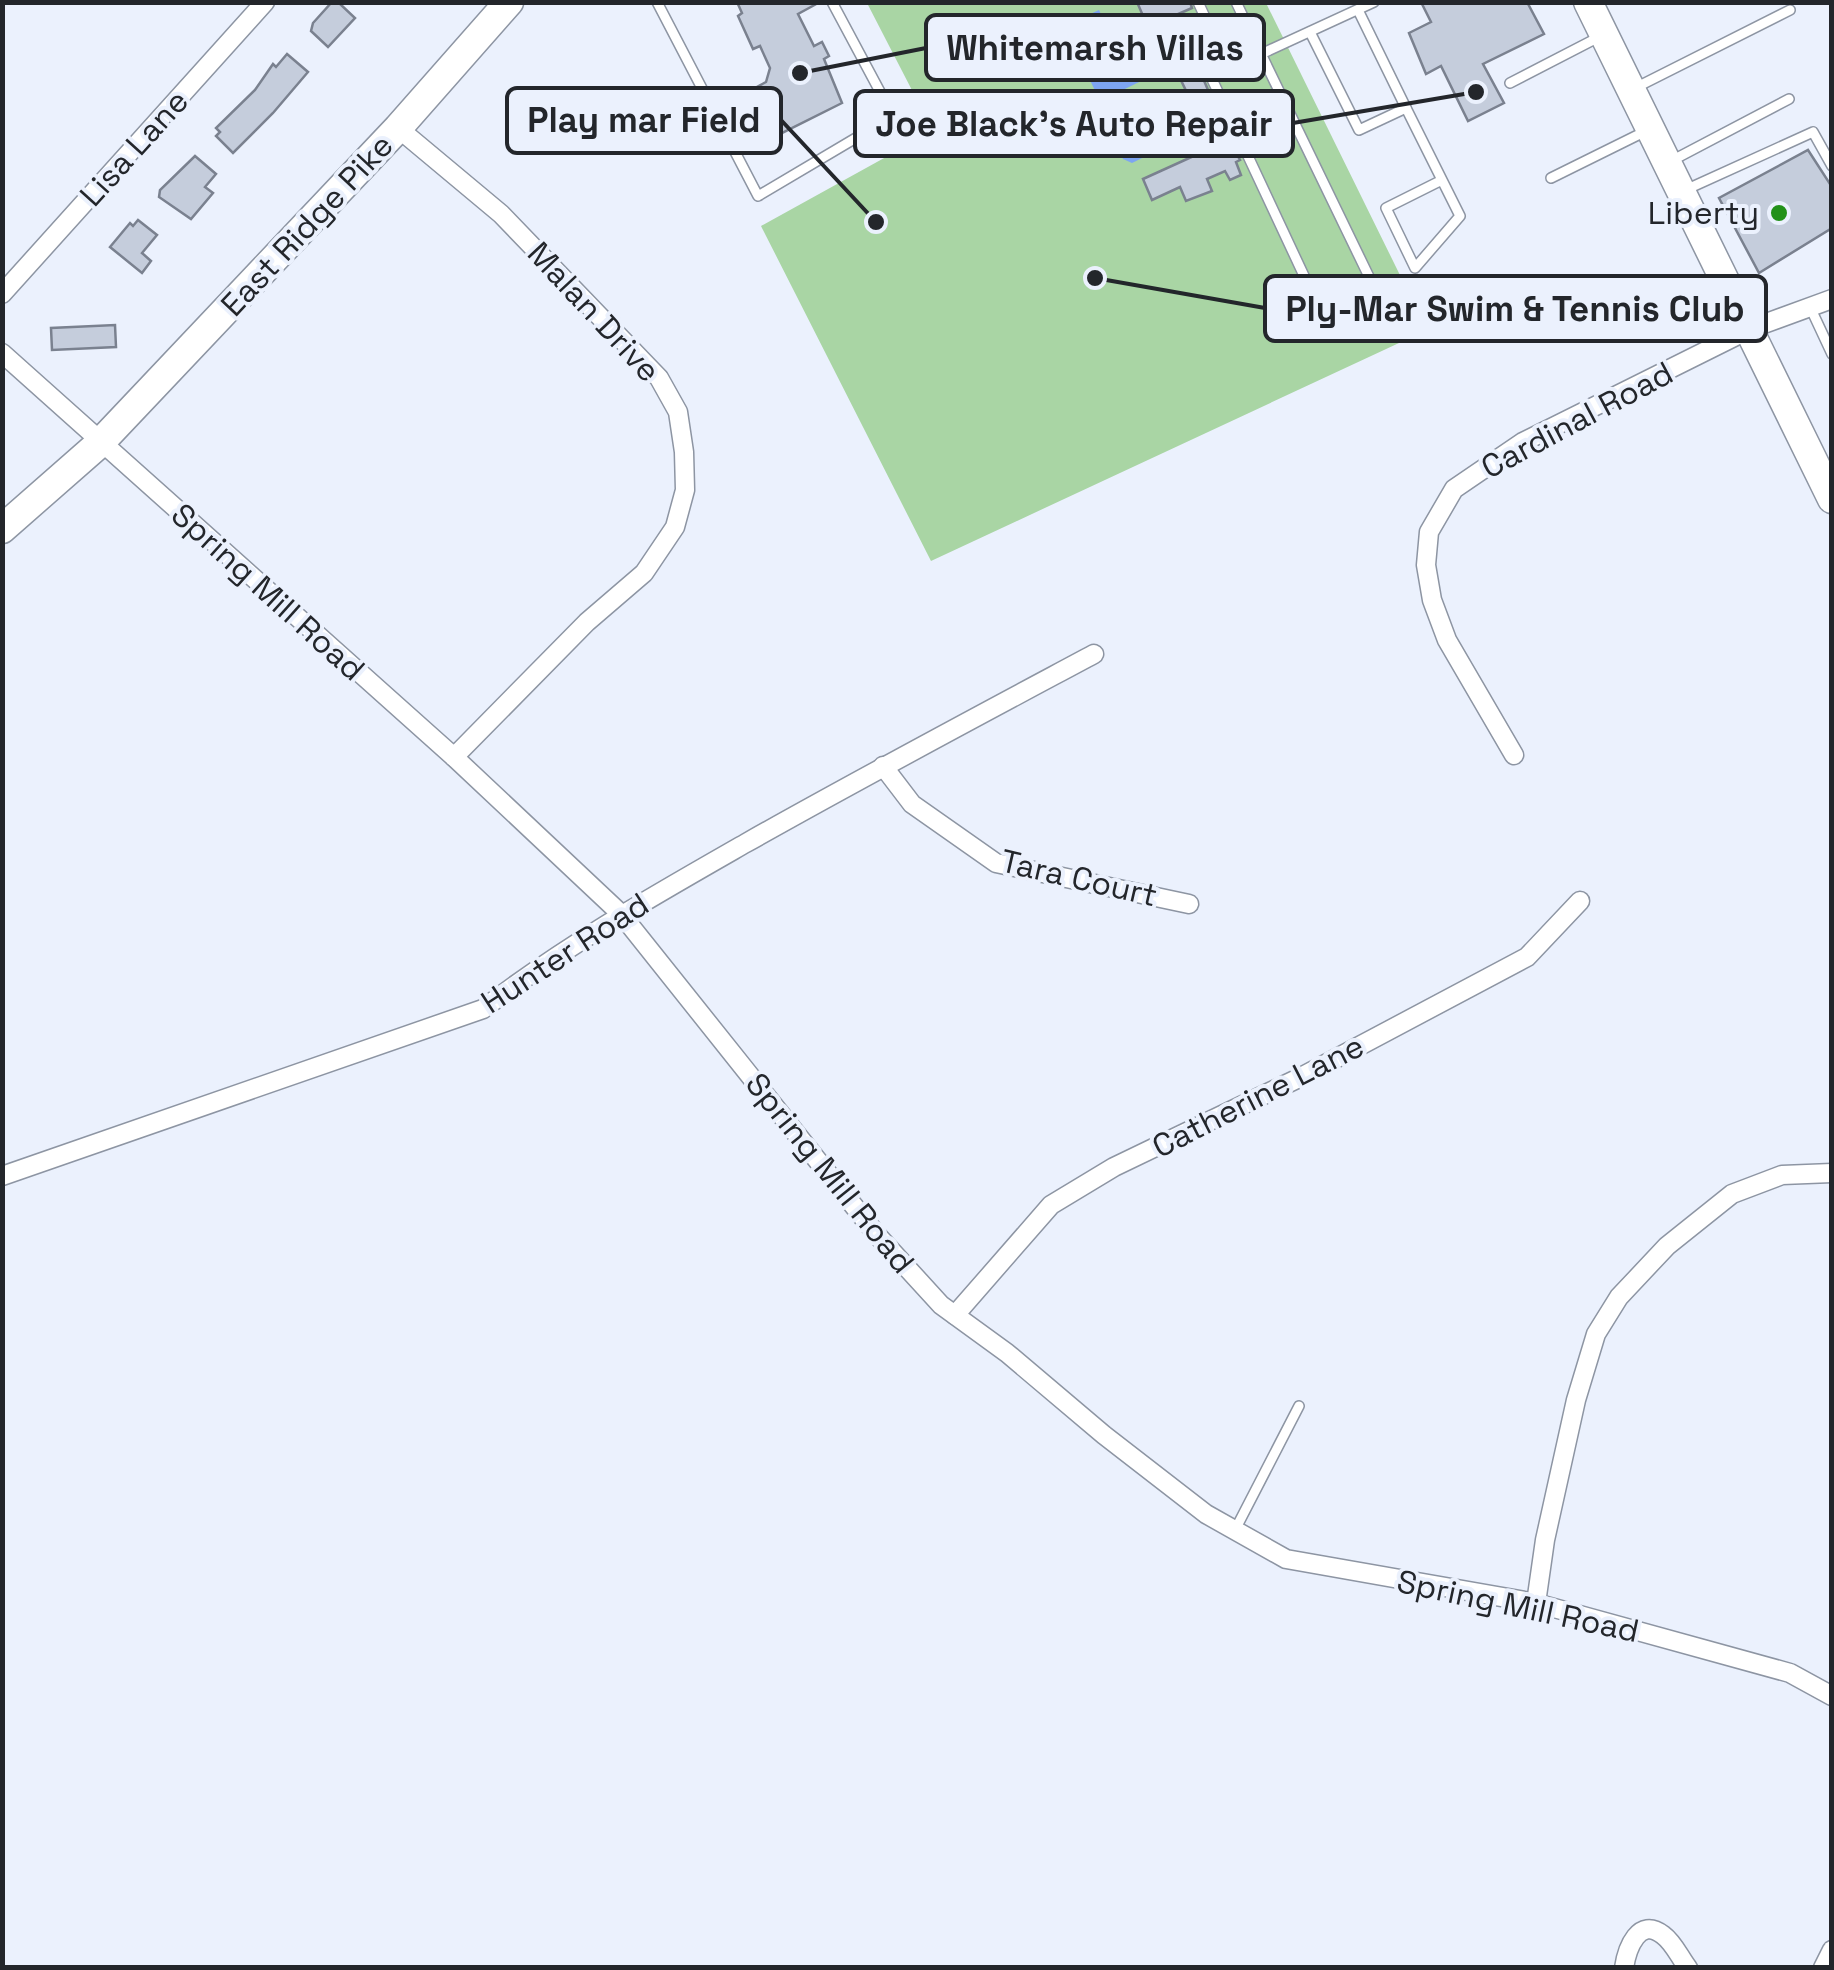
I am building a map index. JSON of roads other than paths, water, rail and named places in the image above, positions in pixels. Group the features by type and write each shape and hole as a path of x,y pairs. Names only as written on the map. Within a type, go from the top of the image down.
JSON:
{"main road":[{"name":"East Ridge Pike","path":"2,529 100,443 398,128 509,2"},
{"path":"1589,3 1830,492"}],"street":[{"name":"Lisa Lane","path":"2,294 265,2"},
{"name":"Malan Drive","path":"398,128 502,214 660,378 678,412 684,452 685,490 675,528 644,572 587,622 454,758"},
{"name":"Cardinal Road","path":"1514,754 1447,640 1437,614 1426,565 1429,532 1454,489 1523,442 1750,329 1832,298"},
{"name":"Spring Mill Road","path":"2,353 454,758 621,914 877,1234 941,1305 1012,1357 1206,1514 1286,1560 1536,1603 1790,1673 1832,1696"},
{"name":"Hunter Road","path":"2,1176 482,1009 534,969 621,914 883,766 1094,654"},
{"name":"Tara Court","path":"883,766 912,804 996,863 1190,904"},
{"name":"Catherine Lane","path":"955,1315 1051,1205 1114,1167 1301,1077 1527,957 1580,901"},
{"path":"1536,1603 1544,1540 1576,1400 1596,1334 1619,1297 1668,1246 1732,1194 1782,1174 1832,1173"},
{"path":"1624,1968 1630,1942 1641,1931 1649,1930 1665,1936 1688,1968"},
{"path":"1823,1968 1832,1950"}],"lane":[{"path":"657,2 758,196 892,116 832,2"},
{"path":"1198,2 1229,69"},
{"path":"1236,2 1262,54 1374,285 1320,310 1211,77 1262,54 1358,10 1374,2"},
{"path":"1358,10 1460,216 1415,268 1386,208 1442,180"},
{"path":"1630,90 1790,10"},
{"path":"1310,32 1360,130 1406,108"},
{"path":"1510,82 1603,34"},
{"path":"1666,163 1790,99"},
{"path":"1551,178 1649,130"},
{"path":"1680,192 1813,132 1832,166"},
{"path":"1810,307 1831,354"},
{"path":"1236,1530 1299,1406"}],"water":[{"path":"1099,10 1117,48 1145,35 1162,71 1100,101 1064,26"},
{"path":"1175,109 1187,136 1132,163 1123,159 1116,146 1119,137"}],"place":[{"name":"Whitemarsh Villas","path":"800,73"},
{"name":"Joe Black's Auto Repair","path":"1476,92"},
{"name":"Liberty","path":"1779,213"},
{"name":"Play mar Field","path":"876,222"},
{"name":"Ply-Mar Swim & Tennis Club","path":"1095,278"}]}
